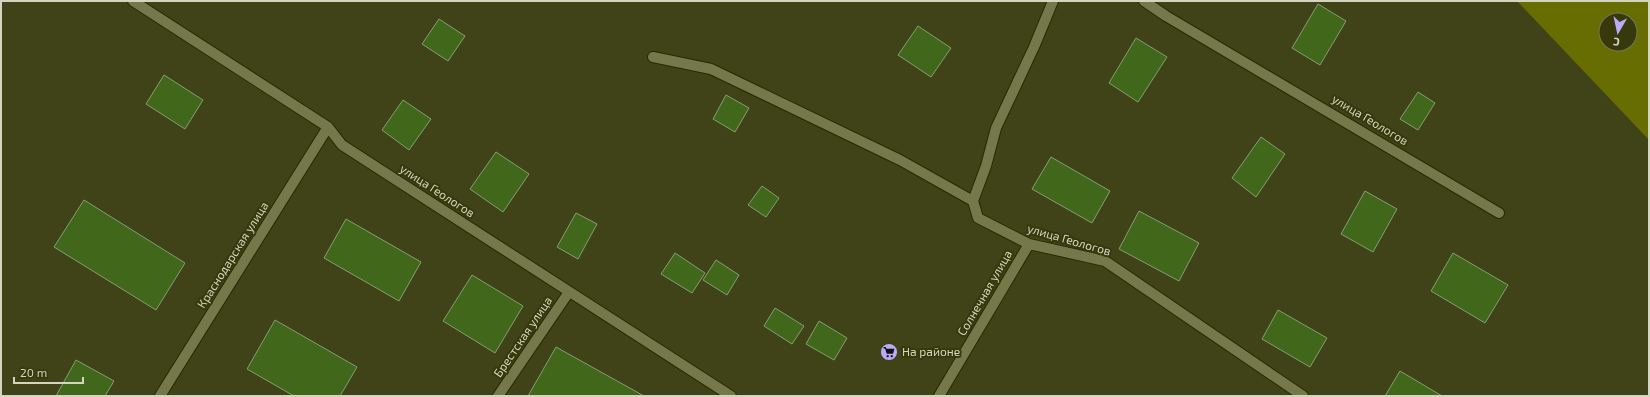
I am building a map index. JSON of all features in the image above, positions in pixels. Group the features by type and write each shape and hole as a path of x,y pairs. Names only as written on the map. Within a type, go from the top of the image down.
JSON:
{"street":[{"name":"улица Геологов","path":"133,1 328,128 342,145 731,396"},
{"path":"653,57 711,69 900,160 973,201 986,166 996,128 1034,47 1053,1"},
{"name":"улица Геологов","path":"1144,1 1166,16 1500,213"},
{"name":"Краснодарская улица","path":"160,396 328,128"},
{"name":"улица Геологов","path":"973,201 978,218 1029,244 1105,261 1303,396"},
{"name":"Солнечная улица","path":"939,396 1029,244"},
{"name":"Брестская улица","path":"498,396 569,292"}],"shaded area":[{"path":"1517,1 1649,1 1649,140"}],"building":[{"path":"1318,4 1346,21 1320,65 1292,48"},
{"path":"439,19 465,36 448,61 422,44"},
{"path":"918,26 951,48 931,77 898,55"},
{"path":"1136,38 1167,57 1138,102 1109,83"},
{"path":"164,75 203,100 185,129 146,104"},
{"path":"1418,92 1435,103 1418,130 1400,119"},
{"path":"726,95 749,108 735,132 713,119"},
{"path":"403,100 431,119 409,150 382,130"},
{"path":"1261,137 1285,154 1256,197 1232,178"},
{"path":"496,152 529,174 503,212 470,189"},
{"path":"1051,157 1110,191 1092,223 1032,189"},
{"path":"762,186 779,198 766,217 748,205"},
{"path":"1365,191 1397,209 1373,252 1341,234"},
{"path":"84,200 185,263 156,310 54,247"},
{"path":"1139,211 1199,243 1179,281 1119,249"},
{"path":"576,213 597,224 578,259 557,247"},
{"path":"346,219 421,262 399,301 324,258"},
{"path":"675,253 705,273 692,293 661,274"},
{"path":"1453,253 1508,285 1485,323 1431,291"},
{"path":"716,260 739,275 727,295 703,280"},
{"path":"472,275 523,306 495,353 443,321"},
{"path":"775,308 804,326 792,344 764,326"},
{"path":"1278,310 1327,338 1310,367 1262,339"},
{"path":"275,320 357,367 340,396 294,396 247,369"},
{"path":"819,321 847,338 834,360 806,344"},
{"path":"556,347 644,396 528,396"},
{"path":"76,360 114,381 105,396 56,396"},
{"path":"1400,371 1442,396 1385,396"}],"place":[{"name":"На районе","path":"889,352"}]}
